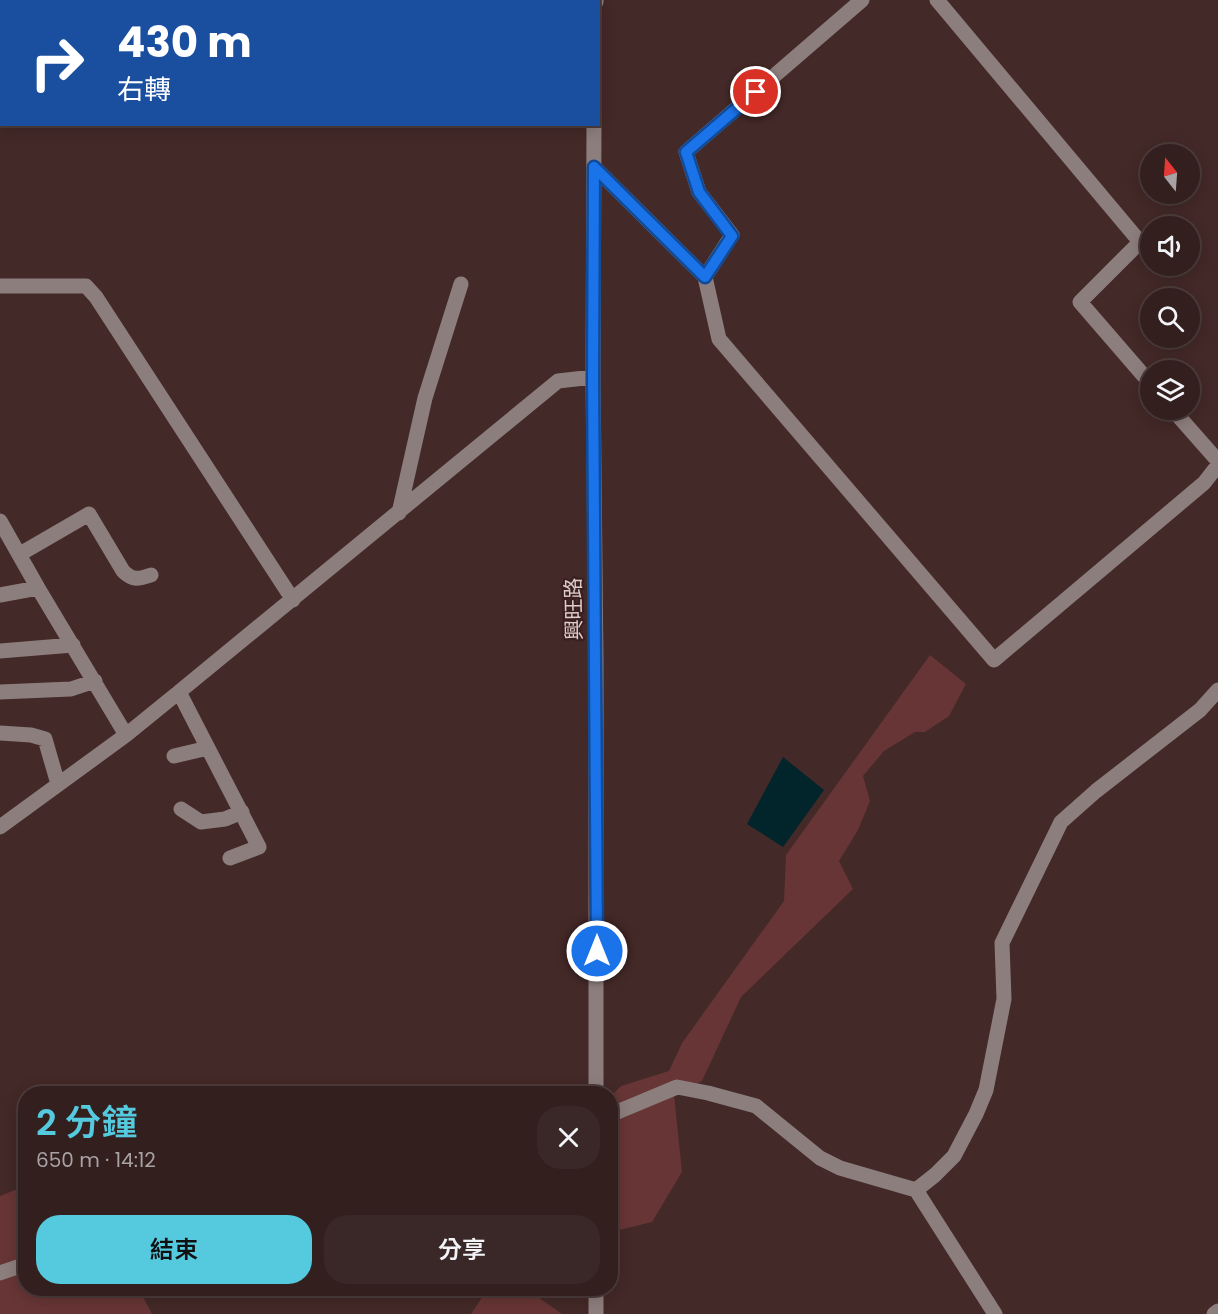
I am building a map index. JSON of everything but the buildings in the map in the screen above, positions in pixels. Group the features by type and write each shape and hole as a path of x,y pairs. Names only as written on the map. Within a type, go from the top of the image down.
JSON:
{"street":[{"path":"705,277 732,236 699,192 686,152 862,0"},
{"path":"937,0 1140,242 1080,302 1140,371"},
{"name":"興旺路","path":"594,126 596,1086"},
{"path":"594,167 705,277 719,339 994,660 1204,483 1218,463 1181,420"},
{"path":"399,513 425,398 461,284"},
{"path":"0,286 86,286 96,297 293,600"},
{"path":"0,828 126,735 558,381 593,377"},
{"path":"20,554 88,514 123,571 130,578 138,579 151,575"},
{"path":"0,521 126,735"},
{"path":"0,595 38,588"},
{"path":"0,651 73,645"},
{"path":"0,692 71,689 95,681"},
{"path":"916,1190 954,1156 986,1090 1004,999 1002,943 1060,822 1200,710 1218,690"},
{"path":"179,692 260,847 230,858"},
{"path":"0,733 31,735 45,739 58,784"},
{"path":"174,756 208,748"},
{"path":"181,809 201,822 225,819 242,812"},
{"path":"618,1112 676,1087 756,1106 820,1158 840,1168 916,1190 995,1314"},
{"path":"0,1273 18,1267"},
{"path":"596,1296 596,1314"},
{"path":"1214,1314 1218,1311"}],"shaded area":[{"path":"930,655 966,684 949,716 925,732 915,732 884,751 863,776 870,801 858,830 839,861 853,889 741,997 702,1081 674,1095 682,1172 652,1222 618,1230 618,1089 621,1086 669,1071 682,1043 784,901 786,855"},
{"path":"18,1189 18,1296 143,1296 152,1314 0,1314 0,1196"},
{"path":"483,1296 536,1296 562,1314 471,1314"}],"water":[{"path":"783,757 824,790 783,847 747,824"}],"route":[{"path":"597,951 593,377 594,167 705,277 732,236 699,192 686,152 756,92"}]}
